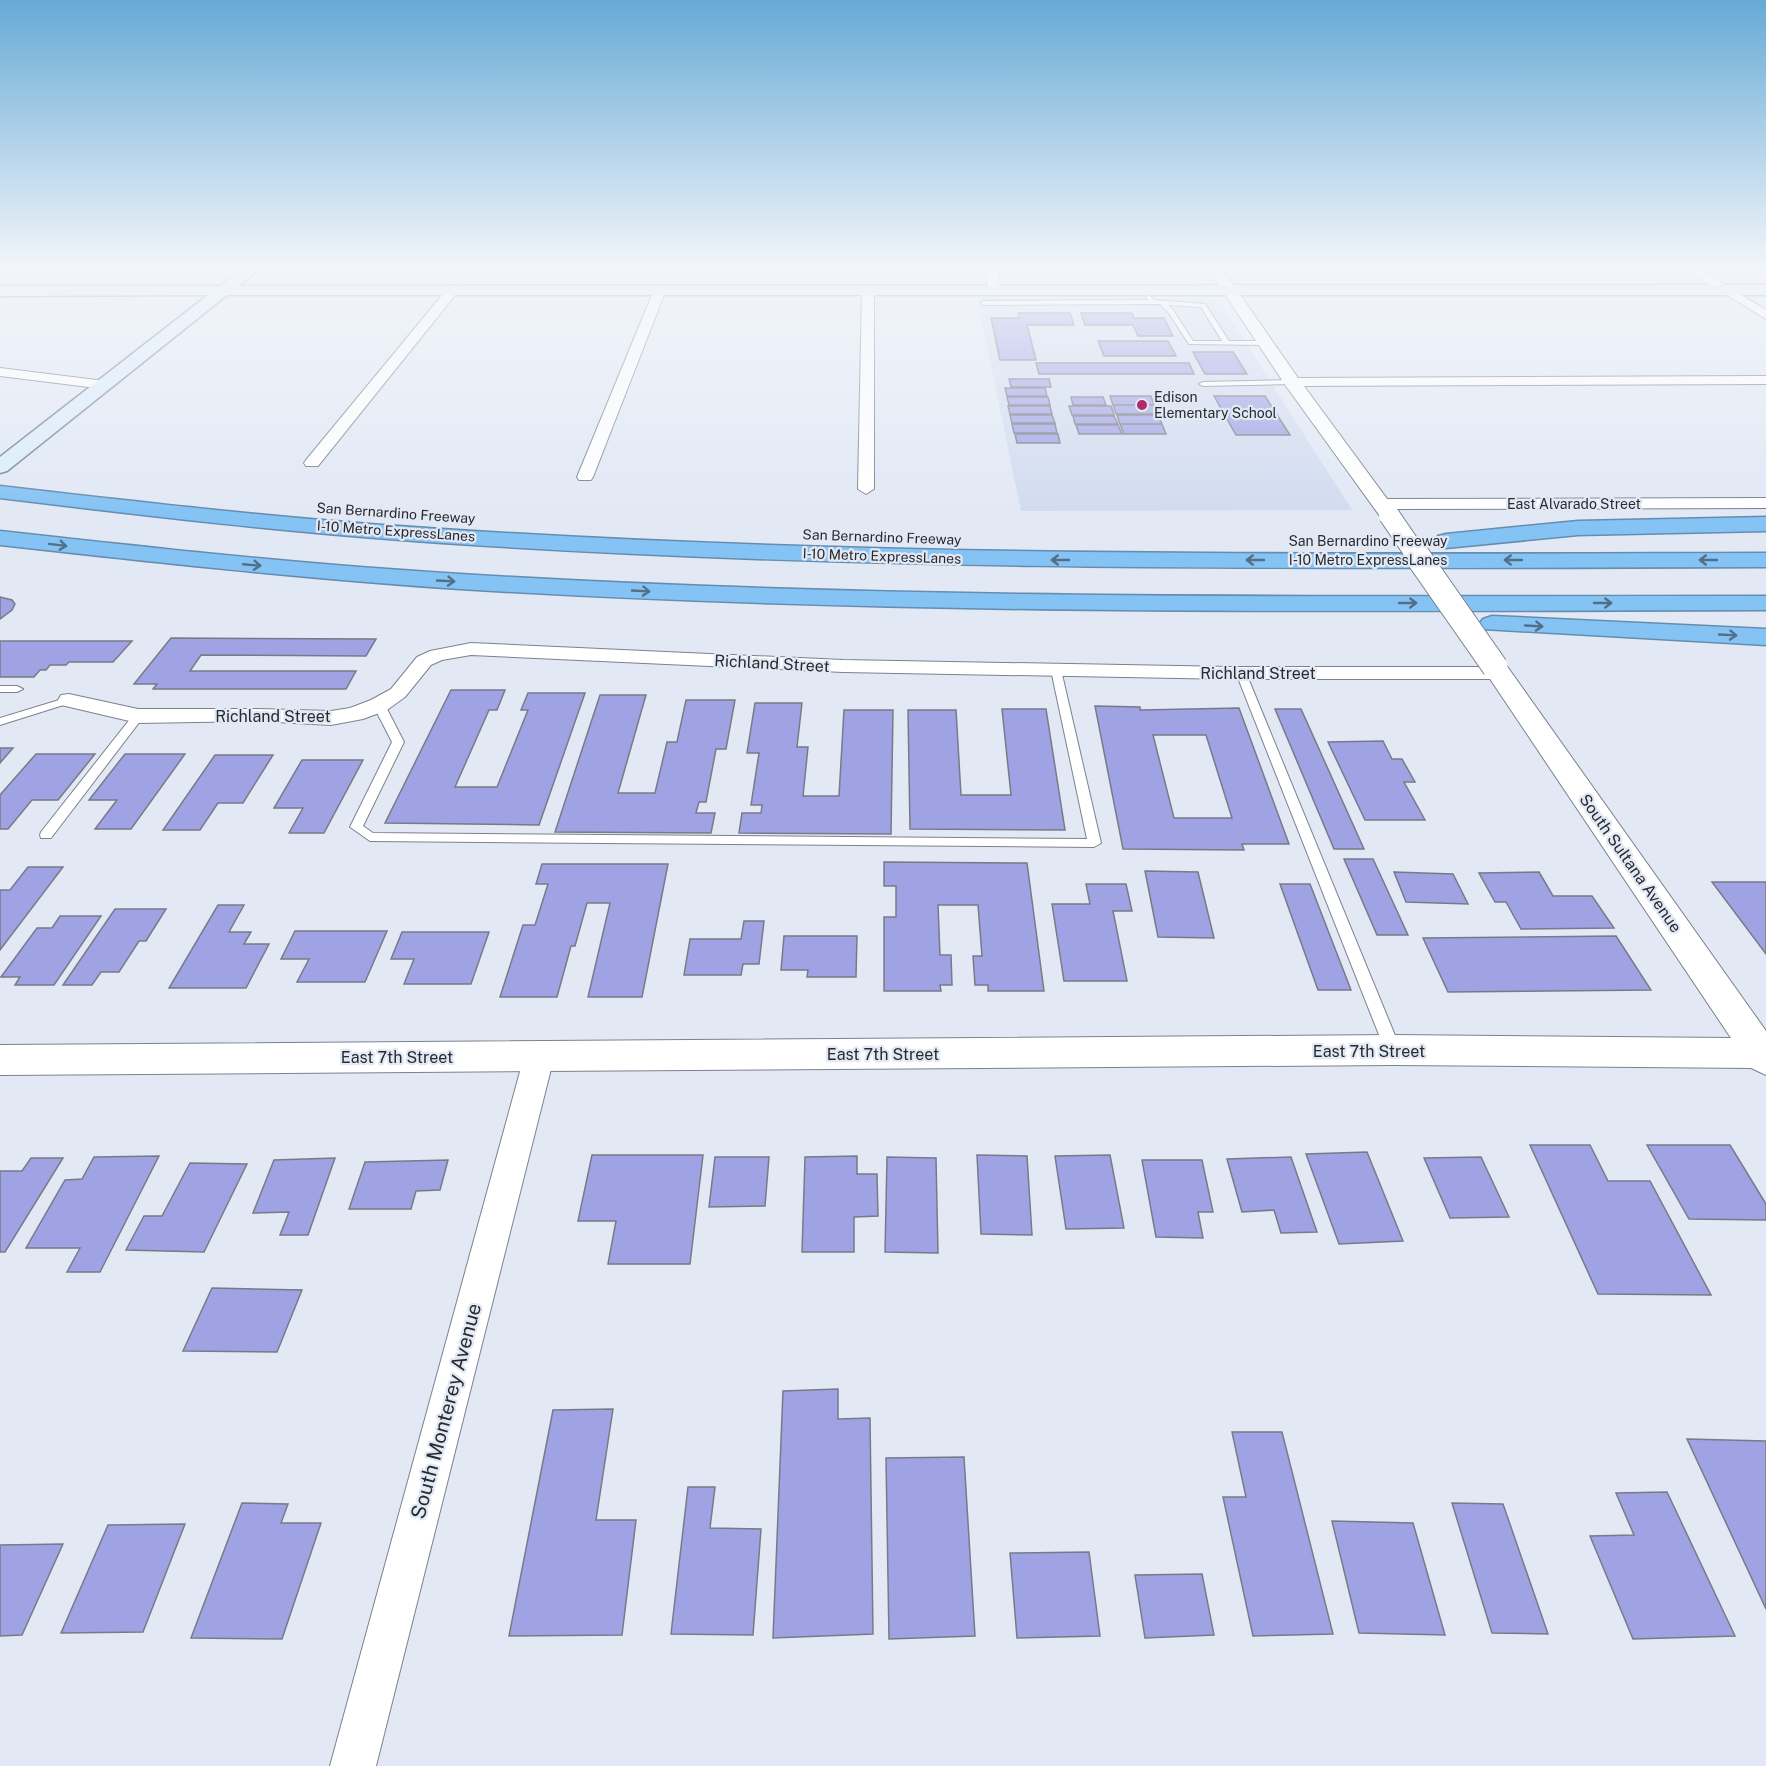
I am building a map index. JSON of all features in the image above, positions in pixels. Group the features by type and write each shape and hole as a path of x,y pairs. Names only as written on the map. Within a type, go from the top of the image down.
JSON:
{"highway":[{"name":"San Bernardino Freeway","path":"0,473 179,494 349,510 676,530 1012,540 1766,541"},
{"name":"I-10 Metro ExpressLanes","path":"0,492 296,524 567,543 779,552 985,559 1766,560"},
{"path":"0,514 58,521"},
{"path":"1446,541 1578,528 1766,524"},
{"name":"I-10 Metro ExpressLanes","path":"150,532 284,545 530,563 807,576 1101,582 1766,582"},
{"path":"0,538 316,571 501,584 677,592 1098,604 1343,618 1766,637"},
{"path":"1098,604 1766,603"}],"main road":[{"path":"0,467 155,345"}],"street":[{"path":"312,463 408,345"},
{"path":"585,477 638,345"},
{"path":"866,489 867,345"},
{"name":"South Sultana Avenue","path":"1267,345 1386,510 1764,1055"},
{"path":"0,372 105,385"},
{"path":"1292,382 1766,380"},
{"name":"East Alvarado Street","path":"1386,510 1766,503"},
{"name":"Richland Street","path":"69,700 138,716 331,718 355,714 379,705 398,693 424,661 437,655 471,649 843,666 1241,673 1498,670"},
{"name":"East 7th Street","path":"0,1060 1393,1050 1764,1055"},
{"name":"South Monterey Avenue","path":"353,1766 539,1056"}],"lane":[{"path":"1203,384 1292,382"},
{"path":"379,705 398,742 356,827 370,837 1094,843 1056,670"},
{"path":"1241,673 1393,1050"},
{"path":"0,689 17,689"},
{"path":"0,722 69,700"},
{"path":"46,835 138,716"}],"shaded area":[{"name":"Edison Elementary School","path":"987,345 1247,345 1352,510 1021,511"}],"building":[{"path":"997,345 1032,345 1036,360 1000,360"},
{"path":"1100,345 1170,345 1176,356 1104,356"},
{"path":"1193,352 1233,352 1247,374 1205,374"},
{"path":"1036,363 1189,363 1194,374 1039,374"},
{"path":"1009,379 1049,379 1051,387 1011,387"},
{"path":"1005,388 1045,388 1047,396 1007,396"},
{"path":"1110,396 1151,396 1154,405 1113,405"},
{"path":"1214,396 1265,396 1290,435 1236,435"},
{"path":"1007,397 1048,397 1050,405 1009,405"},
{"path":"1071,397 1103,397 1106,405 1073,405"},
{"path":"1113,405 1154,405 1158,414 1116,414"},
{"path":"1008,406 1050,406 1052,414 1010,414"},
{"path":"1069,406 1111,406 1114,415 1072,415"},
{"path":"1010,415 1052,415 1055,423 1012,423"},
{"path":"1117,415 1158,415 1162,424 1120,424"},
{"path":"1073,416 1114,416 1118,424 1075,424"},
{"path":"1012,424 1055,424 1057,433 1014,433"},
{"path":"1120,424 1162,424 1166,434 1124,434"},
{"path":"1076,425 1118,425 1122,434 1079,434"},
{"path":"1015,434 1058,434 1060,443 1017,443"},
{"path":"0,597 12,600 15,604 12,610 0,619"},
{"path":"171,638 376,639 366,656 201,655 190,671 356,671 346,689 153,689 157,684 134,684"},
{"path":"0,641 132,641 113,662 69,662 66,665 50,665 46,670 40,670 34,677 0,677"},
{"path":"451,690 505,690 497,710 489,710 455,787 497,787 528,710 521,710 528,693 585,693 539,825 385,823"},
{"path":"600,695 646,695 618,793 655,793 667,742 677,742 686,700 735,700 726,749 716,749 706,802 699,802 696,813 715,813 711,833 555,832"},
{"path":"755,703 802,703 797,747 808,747 803,796 839,796 844,710 893,710 891,834 739,833 742,813 761,813 762,805 751,805 759,753 747,753"},
{"path":"1095,706 1140,707 1140,710 1239,708 1289,844 1242,844 1244,850 1123,849","holes":["1153,735 1206,735 1232,818 1174,818"]},
{"path":"1002,709 1046,709 1065,830 910,829 908,710 956,710 961,795 1011,795"},
{"path":"1275,709 1301,709 1364,849 1334,849"},
{"path":"1383,741 1392,759 1402,759 1415,782 1404,782 1425,820 1365,820 1328,742"},
{"path":"0,748 13,748 0,763"},
{"path":"36,754 95,754 58,800 32,800 8,829 0,829 0,795"},
{"path":"125,754 185,754 131,829 95,829 117,800 89,800"},
{"path":"215,755 273,755 243,803 218,803 200,830 163,830"},
{"path":"302,760 363,760 324,833 289,833 303,808 274,808"},
{"path":"1344,859 1373,859 1408,935 1377,935"},
{"path":"884,862 1027,863 1044,991 988,991 988,985 975,985 973,956 982,956 978,905 938,905 940,955 951,955 952,985 940,985 941,991 884,991 884,917 896,917 896,886 884,886"},
{"path":"542,864 668,864 642,997 588,997 610,903 587,903 575,946 571,946 557,997 500,997 523,925 535,925 548,884 536,884"},
{"path":"28,867 63,867 0,950 0,890 10,890"},
{"path":"1145,871 1198,872 1214,938 1158,937"},
{"path":"1394,872 1453,874 1468,904 1406,902"},
{"path":"1539,872 1553,896 1592,896 1614,928 1521,929 1506,902 1495,902 1479,873"},
{"path":"1712,882 1766,882 1766,954"},
{"path":"1086,884 1126,884 1132,911 1113,911 1127,981 1064,981 1052,904 1090,904"},
{"path":"1280,884 1310,884 1351,990 1318,990"},
{"path":"218,905 244,905 229,932 251,932 244,944 269,944 246,988 169,988"},
{"path":"115,909 166,909 146,941 139,941 119,972 101,972 92,985 63,985"},
{"path":"60,916 101,916 54,985 15,985 20,977 1,977 37,928 52,928"},
{"path":"744,921 764,921 759,964 743,964 741,975 684,975 690,939 741,939"},
{"path":"295,931 387,931 365,982 297,982 309,959 281,959"},
{"path":"402,932 489,932 471,984 404,984 414,959 391,959"},
{"path":"784,936 857,936 856,977 807,977 808,970 781,970"},
{"path":"1616,936 1651,990 1448,992 1423,938"},
{"path":"1530,1145 1590,1145 1608,1181 1650,1181 1711,1295 1598,1294"},
{"path":"1647,1145 1730,1145 1766,1204 1766,1220 1689,1219"},
{"path":"1367,1152 1403,1241 1339,1244 1306,1154"},
{"path":"592,1155 703,1155 690,1264 608,1264 616,1221 578,1221"},
{"path":"977,1155 1027,1156 1032,1235 981,1234"},
{"path":"1110,1155 1124,1228 1066,1229 1055,1156"},
{"path":"159,1156 100,1272 67,1272 80,1248 26,1248 65,1180 82,1179 94,1157"},
{"path":"857,1156 857,1174 877,1174 878,1216 854,1217 854,1252 802,1252 805,1157"},
{"path":"715,1157 769,1157 765,1206 709,1207"},
{"path":"887,1157 936,1158 938,1253 885,1252"},
{"path":"1291,1157 1317,1232 1281,1233 1274,1210 1242,1212 1227,1159"},
{"path":"1481,1157 1509,1217 1450,1218 1424,1158"},
{"path":"31,1158 63,1158 5,1252 0,1252 0,1171 22,1171"},
{"path":"335,1158 308,1235 280,1235 289,1212 253,1213 274,1160"},
{"path":"448,1160 440,1190 416,1191 411,1209 349,1209 365,1162"},
{"path":"1142,1160 1202,1160 1213,1212 1198,1212 1203,1238 1156,1237"},
{"path":"190,1163 247,1164 204,1252 126,1250 144,1216 162,1216"},
{"path":"212,1288 302,1290 277,1352 183,1351"},
{"path":"838,1389 838,1419 870,1418 873,1634 773,1638 783,1391"},
{"path":"613,1409 596,1520 636,1520 622,1635 509,1636 553,1410"},
{"path":"1232,1432 1282,1432 1333,1634 1253,1636 1223,1497 1246,1497"},
{"path":"1687,1439 1766,1441 1766,1609"},
{"path":"964,1457 975,1636 889,1639 886,1458"},
{"path":"688,1487 715,1487 710,1528 761,1529 753,1635 671,1634"},
{"path":"1667,1492 1735,1636 1633,1639 1590,1536 1634,1535 1616,1493"},
{"path":"242,1503 288,1504 281,1523 321,1523 282,1639 191,1638"},
{"path":"1452,1503 1503,1504 1548,1634 1492,1633"},
{"path":"1332,1521 1413,1523 1445,1635 1359,1633"},
{"path":"185,1524 143,1632 61,1633 108,1525"},
{"path":"63,1544 22,1635 0,1636 0,1545"},
{"path":"1089,1552 1100,1636 1017,1638 1010,1553"},
{"path":"1202,1574 1214,1635 1145,1638 1135,1575"}],"place":[{"name":"Edison Elementary School","path":"1142,405"}]}
